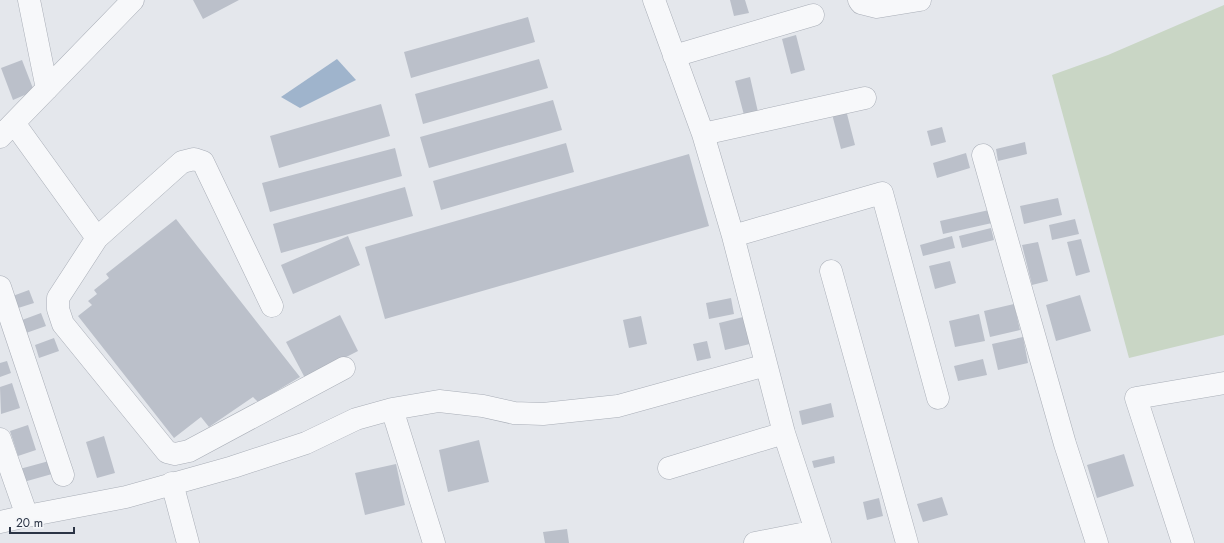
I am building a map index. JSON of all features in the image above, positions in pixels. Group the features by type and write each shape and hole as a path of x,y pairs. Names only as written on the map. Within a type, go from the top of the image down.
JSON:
{"street":[{"path":"29,0 47,89"},
{"path":"97,238 7,130 133,0"},
{"path":"654,0 703,134 733,236 784,433 818,537 755,543"},
{"path":"859,0 861,3 877,7 920,0"},
{"path":"674,56 814,15"},
{"path":"703,134 864,98"},
{"path":"983,155 1065,444 1097,543"},
{"path":"272,306 203,162 194,159 182,162 97,238 58,298 58,309 63,324 167,452 175,454 189,451 344,368"},
{"path":"733,236 882,193 938,398"},
{"path":"831,271 907,543"},
{"path":"0,287 63,475"},
{"path":"0,522 126,497 233,467 306,443 356,419 392,409 439,401 483,406 514,413 543,414 618,406 766,364"},
{"path":"1183,543 1136,398 1224,383"},
{"path":"392,409 434,543"},
{"path":"669,468 784,433"},
{"path":"0,439 27,516"},
{"path":"172,483 188,543"}],"green space":[{"path":"1224,5 1224,335 1129,358 1052,75 1108,55"}],"water":[{"path":"337,59 356,80 300,108 281,97"}],"building":[{"path":"193,0 239,0 203,19"},
{"path":"730,0 745,0 749,13 734,16"},
{"path":"528,17 535,42 411,78 404,52"},
{"path":"796,35 805,70 791,74 782,39"},
{"path":"539,59 548,88 423,124 415,94"},
{"path":"22,60 34,91 13,100 1,68"},
{"path":"750,77 758,112 744,115 735,81"},
{"path":"553,100 562,130 429,168 420,137"},
{"path":"381,104 390,136 279,168 270,136"},
{"path":"846,110 855,145 841,149 832,114"},
{"path":"942,127 946,142 931,146 927,131"},
{"path":"1025,142 1027,154 998,161 996,149"},
{"path":"566,143 574,172 441,210 433,181"},
{"path":"395,148 402,176 270,212 262,183"},
{"path":"966,153 970,168 937,178 933,163"},
{"path":"689,154 709,226 385,319 365,247"},
{"path":"405,187 413,216 281,253 273,224"},
{"path":"1058,198 1062,215 1024,224 1020,206"},
{"path":"989,210 992,223 943,234 940,221"},
{"path":"176,219 300,377 258,402 253,397 209,427 201,417 174,438 78,316 92,305 88,301 97,294 94,290 109,278 106,274"},
{"path":"1075,219 1079,234 1052,240 1049,225"},
{"path":"991,228 994,240 962,248 959,236"},
{"path":"348,236 360,265 293,294 281,265"},
{"path":"952,236 955,248 923,256 920,245"},
{"path":"1081,239 1090,272 1076,276 1067,242"},
{"path":"1038,242 1048,281 1032,285 1022,245"},
{"path":"950,261 956,283 935,289 929,266"},
{"path":"29,290 34,303 15,309 10,297"},
{"path":"1080,295 1091,331 1056,341 1046,305"},
{"path":"731,298 734,314 709,319 706,303"},
{"path":"1014,304 1020,330 990,337 984,311"},
{"path":"41,313 46,326 26,333 22,320"},
{"path":"979,314 985,341 955,347 949,321"},
{"path":"340,315 358,351 305,378 286,342"},
{"path":"641,316 647,344 629,348 623,320"},
{"path":"747,316 754,343 725,350 719,323"},
{"path":"1023,337 1028,363 998,370 992,344"},
{"path":"54,338 59,351 39,358 35,345"},
{"path":"707,341 711,358 697,361 693,344"},
{"path":"983,359 987,375 958,381 954,366"},
{"path":"7,361 11,373 0,377 0,363"},
{"path":"12,383 20,408 1,414 0,387"},
{"path":"831,403 834,417 802,425 799,411"},
{"path":"28,425 36,450 18,456 10,431"},
{"path":"104,436 115,473 97,478 86,442"},
{"path":"479,440 489,482 448,492 439,450"},
{"path":"1124,454 1134,486 1097,498 1087,465"},
{"path":"834,456 835,463 814,468 812,461"},
{"path":"49,461 52,474 20,483 16,470"},
{"path":"396,464 405,505 365,515 355,473"},
{"path":"942,497 948,515 923,522 917,504"},
{"path":"879,498 883,516 867,520 863,502"},
{"path":"567,529 569,543 545,543 543,532"}]}
